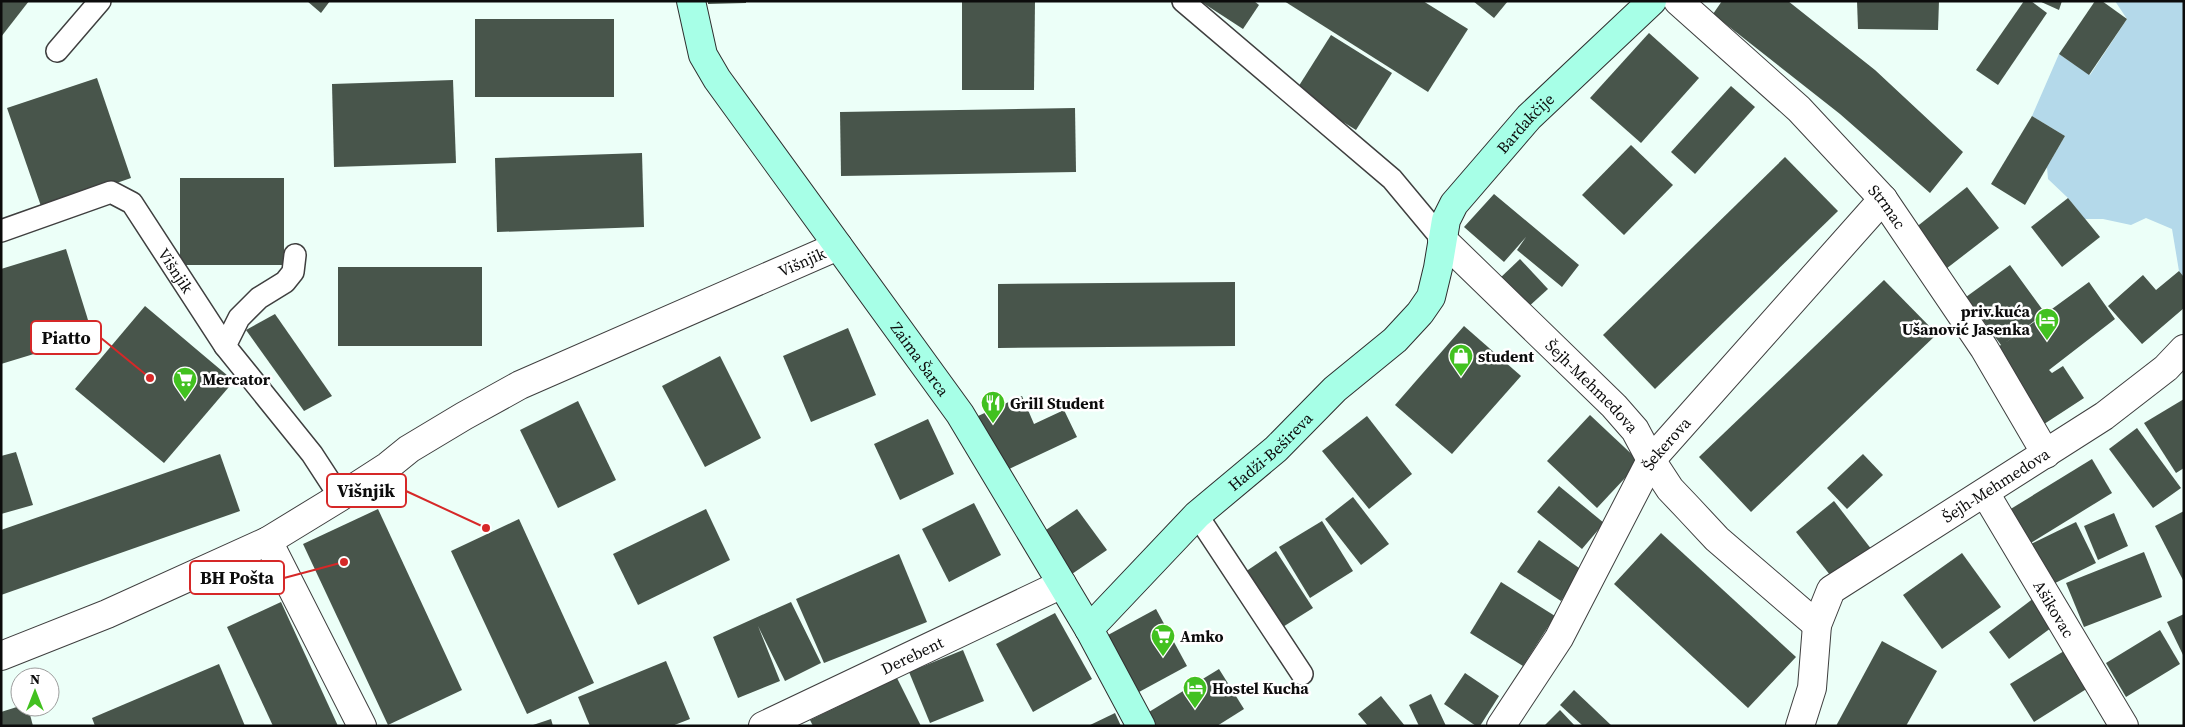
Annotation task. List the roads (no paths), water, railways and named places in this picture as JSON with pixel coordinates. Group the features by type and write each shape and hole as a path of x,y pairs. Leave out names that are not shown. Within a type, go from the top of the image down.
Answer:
{"street":[{"name":"Zaima Šarca","path":"691,1 703,55 717,79 960,414 1089,629 1141,726"},
{"name":"Bardakčije","path":"1438,268 1446,220 1454,204 1529,118 1652,1"},
{"name":"Strmac","path":"1678,1 1799,110 1883,199 1984,348 2046,454"},
{"name":"Šekerova","path":"1501,726 1558,638 1651,460 1883,199"},
{"name":"Šejh-Mehmedova","path":"1442,239 1614,406 1635,430 1651,460 1670,489 1717,539 1817,625"},
{"name":"Višnjik","path":"1,656 107,614 268,541 388,466 409,449 520,385 838,246"},
{"name":"Hadži-Bešireva","path":"1089,629 1197,515 1276,449 1335,389 1395,340 1420,313 1431,297 1438,268"},
{"name":"Šejh-Mehmedova","path":"1800,726 1812,688 1817,625 1831,590 2104,416 2166,368 2184,349"},
{"name":"Ašikovac","path":"1985,493 2124,726"},
{"path":"268,541 362,726"},
{"name":"Derebent","path":"763,726 1062,584"}],"lane":[{"path":"57,51 100,1"},
{"path":"1184,1 1392,179 1442,239"},
{"name":"Višnjik","path":"1,231 111,192 132,203 225,346 312,454 340,497"},
{"path":"225,346 239,318 259,298 285,282 293,272 294,256"},
{"path":"1197,515 1302,674"}],"place":[{"name":"priv.kuća Ušanović Jasenka","path":"2047,341"},
{"name":"student","path":"1461,377"},
{"name":"Piatto","path":"150,378"},
{"name":"Mercator","path":"185,400"},
{"name":"Grill Student","path":"993,424"},
{"name":"Višnjik","path":"486,528"},
{"name":"BH Pošta","path":"344,562"},
{"name":"Amko","path":"1163,657"},
{"name":"Hostel Kucha","path":"1195,709"}]}
